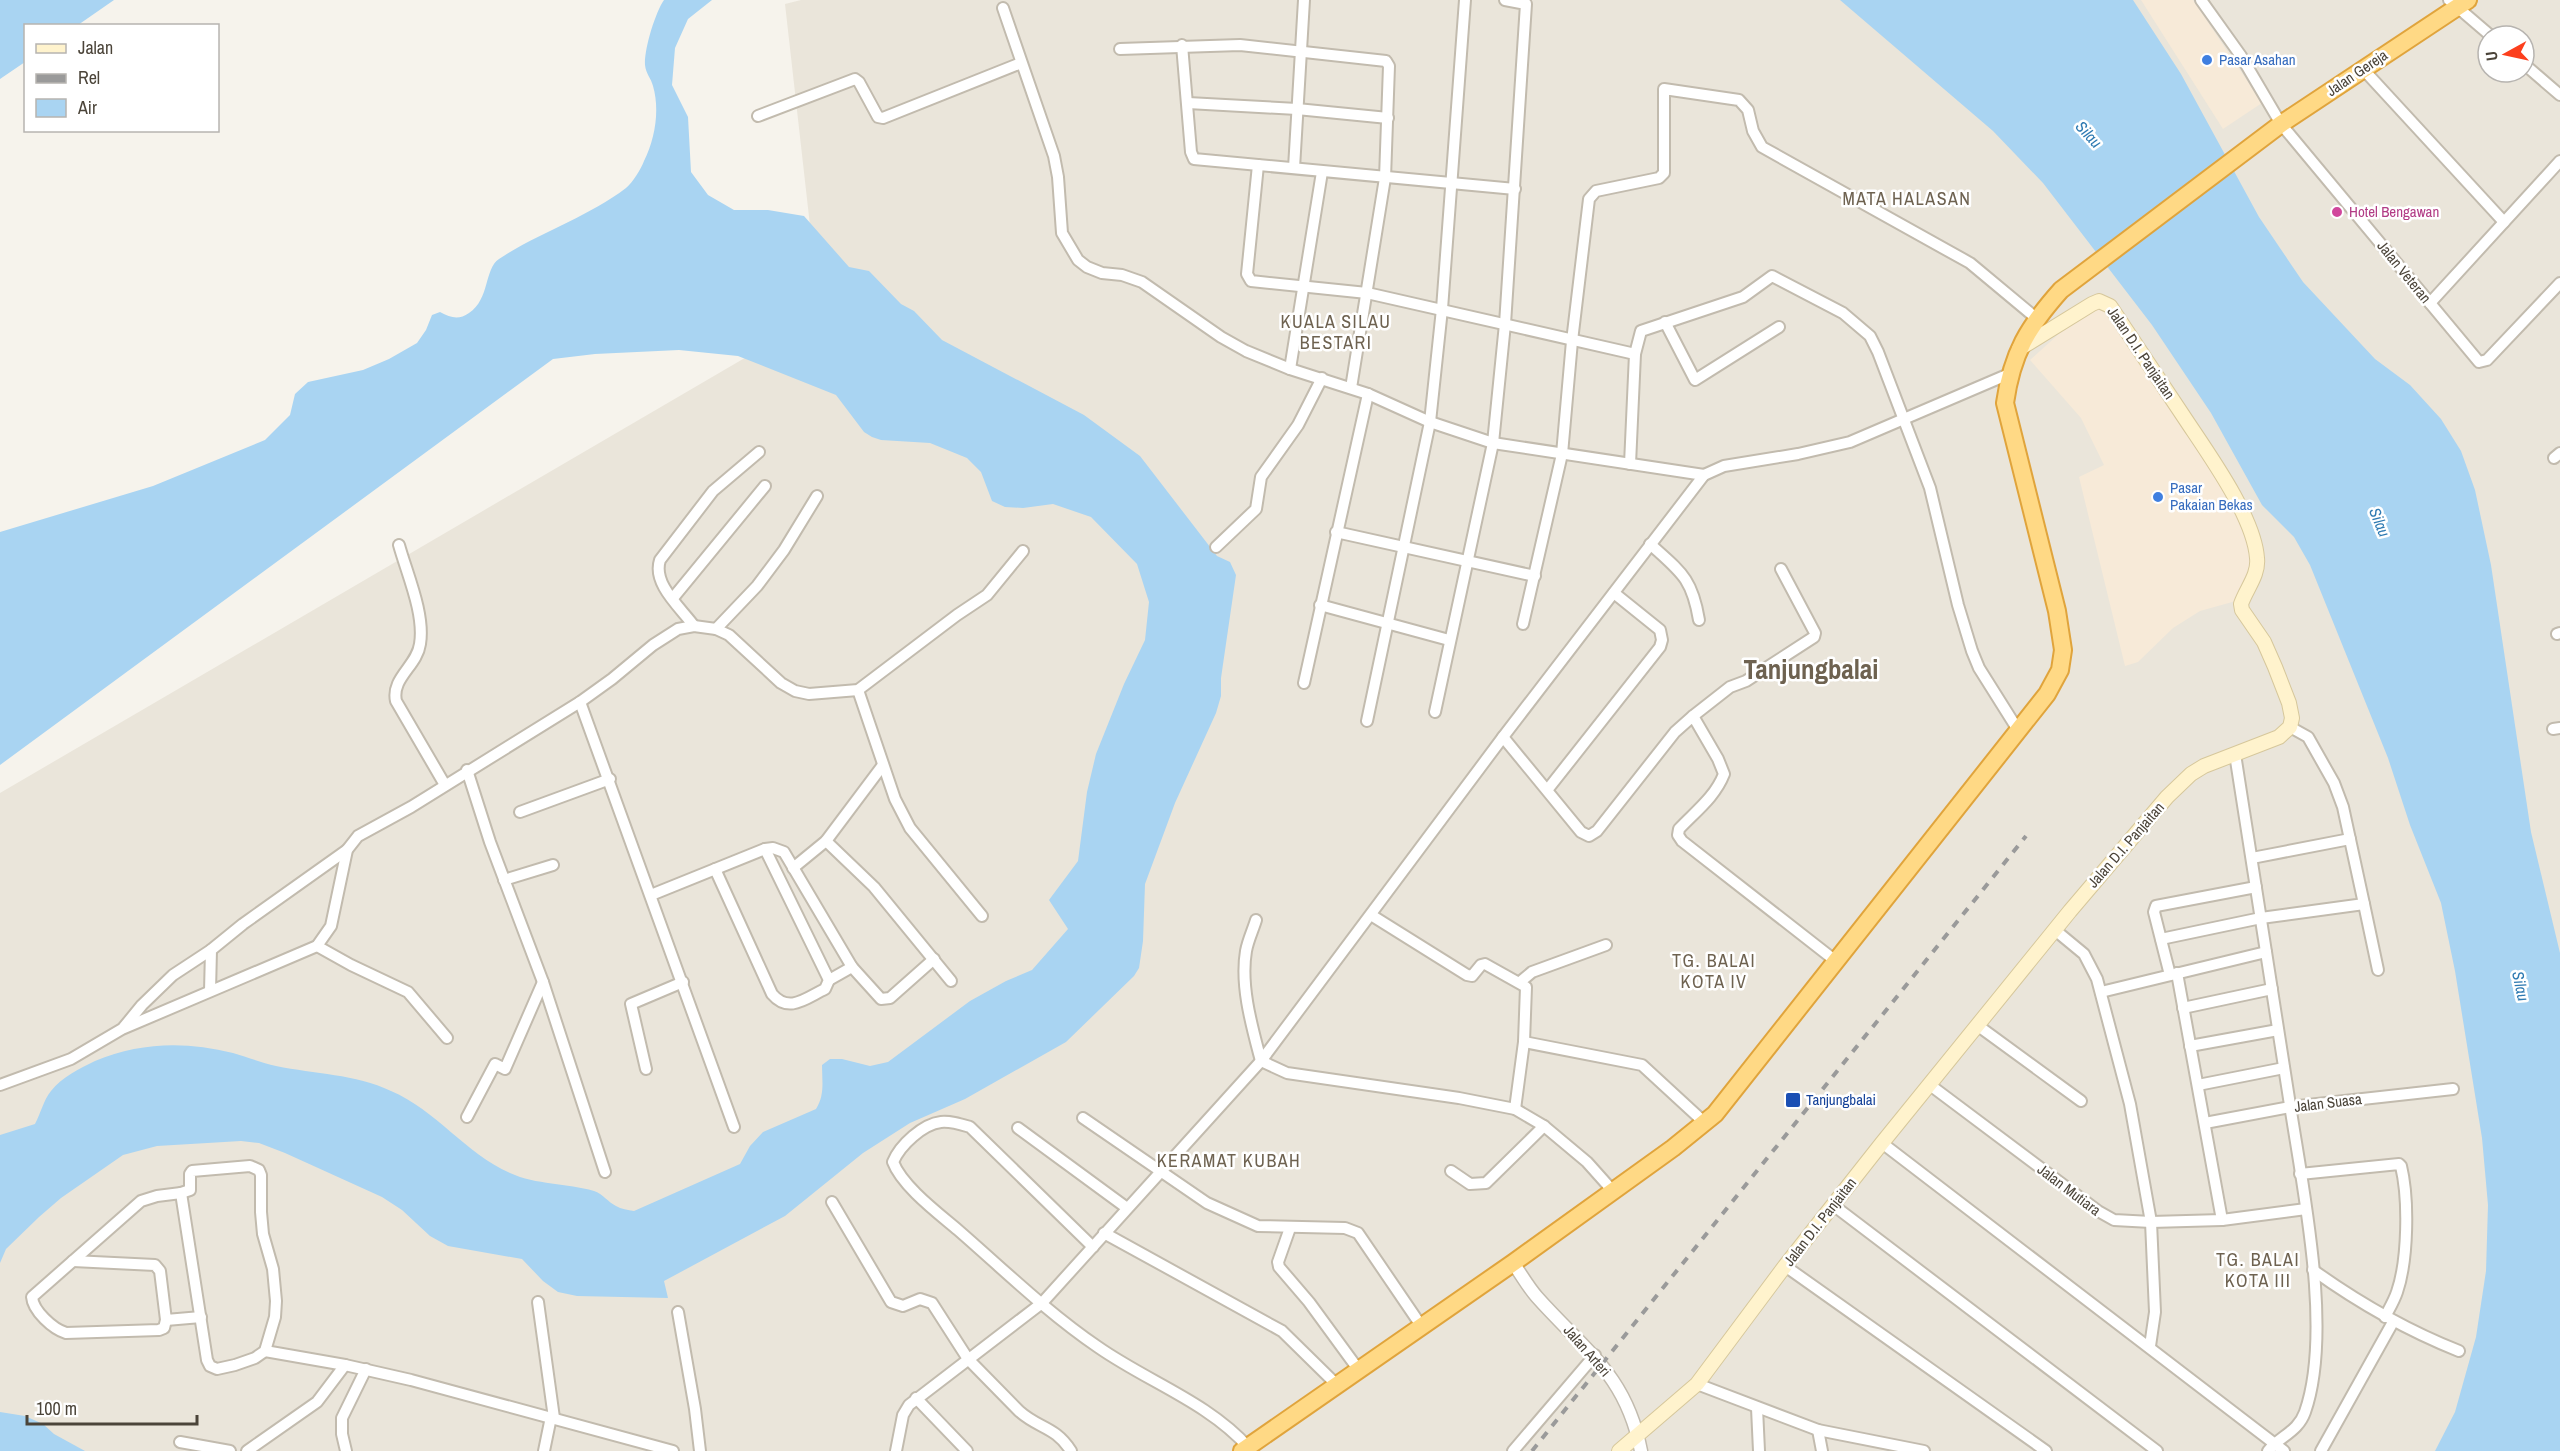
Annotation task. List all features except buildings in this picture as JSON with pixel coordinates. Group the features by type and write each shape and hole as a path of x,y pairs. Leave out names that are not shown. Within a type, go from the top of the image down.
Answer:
{"highway":[{"name":"Jalan Gereja","path":"1245,1450 1513,1263 1705,1123 1715,1113 1837,962 2047,694 2060,670 2063,650 2057,611 2005,404 2009,374 2019,349 2036,318 2061,290 2248,147 2458,2"}],"main road":[{"name":"Jalan D.I. Panjaitan","path":"1619,1451 1697,1384 1785,1266 1882,1143 2055,930 2175,790 2204,766 2279,737 2290,727 2292,718 2289,703 2276,667 2264,642 2242,610 2241,604 2256,571 2258,560 2256,548 2244,517 2219,470 2110,306 2099,301 2092,304 2019,349"}],"street":[{"path":"1294,168 1304,0"},
{"path":"1367,721 1430,422 1442,309 1465,0"},
{"path":"1435,712 1493,443 1505,324 1526,4 1504,0"},
{"name":"Jalan Veteran","path":"2201,0 2241,56 2281,124 2470,354 2481,362 2487,360 2560,283"},
{"path":"2458,2 2479,24"},
{"path":"1002,8 1054,156 1059,185 1062,233 1078,260 1087,267 1102,273 1122,275 1142,282 1221,337 1290,369 1368,394 1430,422 1493,443 1704,475"},
{"path":"1182,45 1192,157 1198,161 1515,189"},
{"path":"1120,50 1182,45 1240,45 1386,61 1389,66 1385,178 1351,388"},
{"path":"758,116 855,79 859,82 874,112 878,117 884,118 1021,63"},
{"path":"2363,69 2504,222"},
{"path":"2536,74 2560,95"},
{"path":"1522,624 1562,454 1588,199 1596,191 1659,178 1664,172 1663,90 1665,88 1739,100 1748,110 1761,147 1970,263 2036,318"},
{"path":"1188,103 1297,109 1388,118"},
{"path":"2430,303 2560,161"},
{"path":"1258,165 1248,278 1254,282 1367,293 1635,354"},
{"path":"1290,369 1305,288 1322,172"},
{"path":"1630,464 1635,354 1641,331 1735,300 1756,289 1768,277 1778,277 1843,313 1870,336 1904,419 1937,513 1965,633 1979,668 2018,730"},
{"path":"1665,322 1695,380 1779,327"},
{"path":"896,1451 903,1415 916,1398 1042,1303 1261,1061 1503,737 1704,475 1724,466 1798,454 1850,442 2009,374"},
{"path":"1216,547 1256,509 1261,477 1298,425 1322,378"},
{"path":"1304,683 1368,394"},
{"path":"694,626 660,579 657,568 660,560 713,490 759,452"},
{"path":"673,598 765,486"},
{"path":"716,629 757,586 784,550 817,496"},
{"path":"1336,532 1535,576"},
{"path":"1650,544 1684,575 1690,584 1700,620"},
{"path":"399,545 420,619 421,633 420,646 413,662 395,688 396,701 445,785"},
{"path":"122,1029 142,1005 173,975 211,950 243,924 347,850 358,836 580,702 653,645 678,629 694,626 716,629 729,635 781,683 795,691 810,694 858,690 987,595 1023,551"},
{"path":"1503,737 1581,832 1589,836 1597,831 1675,732 1693,716 1730,687 1746,681 1814,637 1815,633 1781,569"},
{"path":"1548,789 1660,647 1662,640 1660,630 1614,593"},
{"path":"1320,605 1449,640"},
{"path":"858,690 895,799 910,828 982,916"},
{"path":"580,702 610,779 735,1127"},
{"path":"1693,716 1724,774 1719,786 1705,804 1679,829 1678,835 1682,841 1837,962"},
{"path":"2290,727 2308,737 2316,748 2343,807 2378,970"},
{"path":"2235,754 2306,1209 2313,1270 2315,1352 2307,1400 2296,1428 2272,1447"},
{"path":"794,868 826,841 883,765"},
{"path":"467,770 504,880 543,982 605,1172"},
{"path":"520,812 610,779"},
{"path":"2252,858 2350,839"},
{"path":"826,841 871,883 951,981"},
{"path":"651,895 765,849 773,848 784,852 852,967 881,999 887,999 934,959"},
{"path":"765,849 829,980"},
{"path":"0,1085 71,1059 122,1029 317,946 331,926 347,850"},
{"path":"504,880 553,866"},
{"path":"715,869 767,984 780,1003 790,1005 825,989 829,980 852,967"},
{"path":"2222,1220 2183,1008 2154,912 2156,906 2256,886"},
{"path":"2161,939 2261,918 2364,904"},
{"path":"1371,915 1467,975 1472,976 1480,965 1485,964 1526,987 1524,1042 1515,1109"},
{"path":"1256,920 1246,951 1246,985 1252,1028 1261,1061 1287,1073 1468,1099 1515,1109 1544,1126 1587,1162 1612,1190"},
{"path":"2055,930 2084,954 2097,979 2130,1104 2151,1222 2155,1312 2150,1346"},
{"path":"1520,982 1532,972 1606,945"},
{"path":"317,946 408,993 447,1038"},
{"path":"210,991 211,950"},
{"path":"2101,992 2266,952"},
{"path":"467,1117 495,1064 508,1071 543,982"},
{"path":"646,1069 631,1004 683,982"},
{"path":"2183,1008 2272,989"},
{"path":"1977,1025 2081,1101"},
{"path":"2190,1046 2278,1030"},
{"path":"1524,1042 1642,1065 1705,1123"},
{"path":"2198,1085 2284,1068"},
{"name":"Jalan Mutiara","path":"1930,1085 2107,1218 2123,1222 2222,1220 2306,1209"},
{"name":"Jalan Suasa","path":"2205,1123 2290,1107 2453,1089"},
{"path":"1083,1118 1207,1203 1257,1226 1345,1228 1358,1233 1422,1327"},
{"path":"1093,1247 970,1127 951,1122 934,1123 915,1136 897,1153 893,1162 897,1172 936,1211 1042,1303 1098,1347 1217,1418 1245,1450"},
{"path":"1451,1171 1470,1184 1486,1184 1544,1126"},
{"path":"1018,1128 1127,1208"},
{"path":"1882,1143 2086,1301 2150,1346 2272,1447 2284,1451"},
{"path":"2300,1174 2398,1164 2401,1166 2407,1216 2402,1270 2389,1319 2321,1451"},
{"path":"74,1261 150,1263 157,1267 166,1320 164,1328 73,1333 54,1328 33,1304 32,1296 74,1261 108,1227 141,1201 190,1190 192,1171 250,1166 259,1170 263,1234 273,1269 276,1317 265,1351 255,1358 235,1365 213,1368 207,1360 181,1193"},
{"path":"832,1202 891,1302 903,1306 920,1299 932,1303 968,1359 1019,1411 1056,1432 1071,1451"},
{"path":"1833,1205 2157,1451"},
{"path":"1290,1228 1278,1262 1279,1267 1309,1302 1358,1369"},
{"path":"1104,1233 1281,1331 1337,1385"},
{"name":"Jalan Arteri","path":"1513,1263 1536,1296 1595,1355 1613,1379 1628,1408 1641,1451"},
{"path":"1785,1266 2046,1451"},
{"path":"2313,1270 2389,1319 2459,1351"},
{"path":"538,1302 553,1418 544,1451"},
{"path":"678,1312 700,1451"},
{"path":"166,1320 201,1317"},
{"path":"265,1351 366,1369 673,1451"},
{"path":"1513,1451 1595,1355"},
{"path":"247,1451 317,1402 345,1365"},
{"path":"346,1451 342,1434 342,1419 366,1369"},
{"path":"1697,1384 1818,1430 1917,1450"},
{"path":"916,1398 967,1451"},
{"path":"1757,1408 1759,1451"},
{"path":"1818,1430 1822,1451"},
{"path":"180,1442 230,1451"}],"shaded area":[{"path":"801,0 2560,0 2560,1451 0,1451 0,793 820,314 785,4"},
{"name":"Pasar Asahan","path":"2141,0 2193,0 2262,103 2223,129"},
{"name":"Pasar Pakaian Bekas","path":"2099,301 2244,517 2256,548 2243,599 2200,611 2173,628 2138,662 2125,666 2079,477 2104,465 2081,418 2030,360 2092,304"}],"water":[{"path":"0,0 114,0 79,24 24,24 24,63 0,79"},
{"path":"664,0 712,0 688,19 675,48 672,85 688,117 691,172 708,195 734,210 768,210 804,216 849,267 869,271 901,304 914,311 942,340 1084,415 1140,456 1217,556 1230,562 1236,575 1221,678 1221,696 1216,713 1175,803 1145,884 1143,941 1139,968 1134,976 1066,1042 965,1099 910,1123 863,1153 785,1216 664,1281 668,1298 577,1296 558,1292 543,1281 522,1259 448,1246 430,1236 402,1210 382,1197 285,1153 259,1143 241,1141 157,1146 123,1155 61,1198 39,1217 6,1249 0,1263 0,1135 35,1124 48,1095 55,1086 83,1067 112,1055 146,1047 181,1045 215,1049 276,1066 335,1075 377,1085 407,1099 494,1165 510,1173 530,1180 594,1191 618,1207 634,1211 740,1164 750,1146 763,1132 816,1109 822,1093 822,1065 830,1059 842,1059 870,1066 888,1062 970,1001 1032,970 1068,929 1049,900 1078,861 1087,792 1096,754 1124,684 1145,640 1149,602 1137,564 1091,517 1053,504 1023,508 1005,507 992,501 981,472 967,458 930,443 881,440 872,437 864,432 836,395 738,356 679,350 595,354 553,359 0,765 0,532 153,486 265,440 290,415 295,394 308,382 363,370 389,359 417,343 432,315 440,312 451,317 458,317 469,313 480,300 491,270 499,259 596,208 626,188 641,168 654,134 655,95 645,58 654,22"},
{"name":"Silau","path":"1840,0 2133,0 2181,74 2259,217 2303,282 2375,359 2410,385 2441,419 2461,451 2475,490 2491,565 2531,832 2560,953 2560,1451 2435,1451 2455,1412 2476,1337 2486,1271 2488,1205 2482,1138 2455,971 2441,903 2410,825 2388,758 2310,565 2294,537 2262,505 2211,413 2152,325 2043,183 1993,131"},
{"path":"0,1412 25,1416 43,1424 54,1434 85,1451 0,1451"}],"railway":[{"path":"1532,1451 2026,836"}],"place":[{"name":"Pasar Asahan","path":"2207,60"},
{"name":"Hotel Bengawan","path":"2337,212"},
{"name":"Pasar Pakaian Bekas","path":"2158,497"},
{"name":"Tanjungbalai","path":"1793,1100"}],"district":[{"name":"MATA HALASAN","path":"1907,199"},
{"name":"KUALA SILAU BESTARI","path":"1336,332"},
{"name":"Tanjungbalai","path":"1811,670"},
{"name":"TG. BALAI KOTA IV","path":"1714,971"},
{"name":"KERAMAT KUBAH","path":"1229,1161"},
{"name":"TG. BALAI KOTA III","path":"2258,1270"}]}
